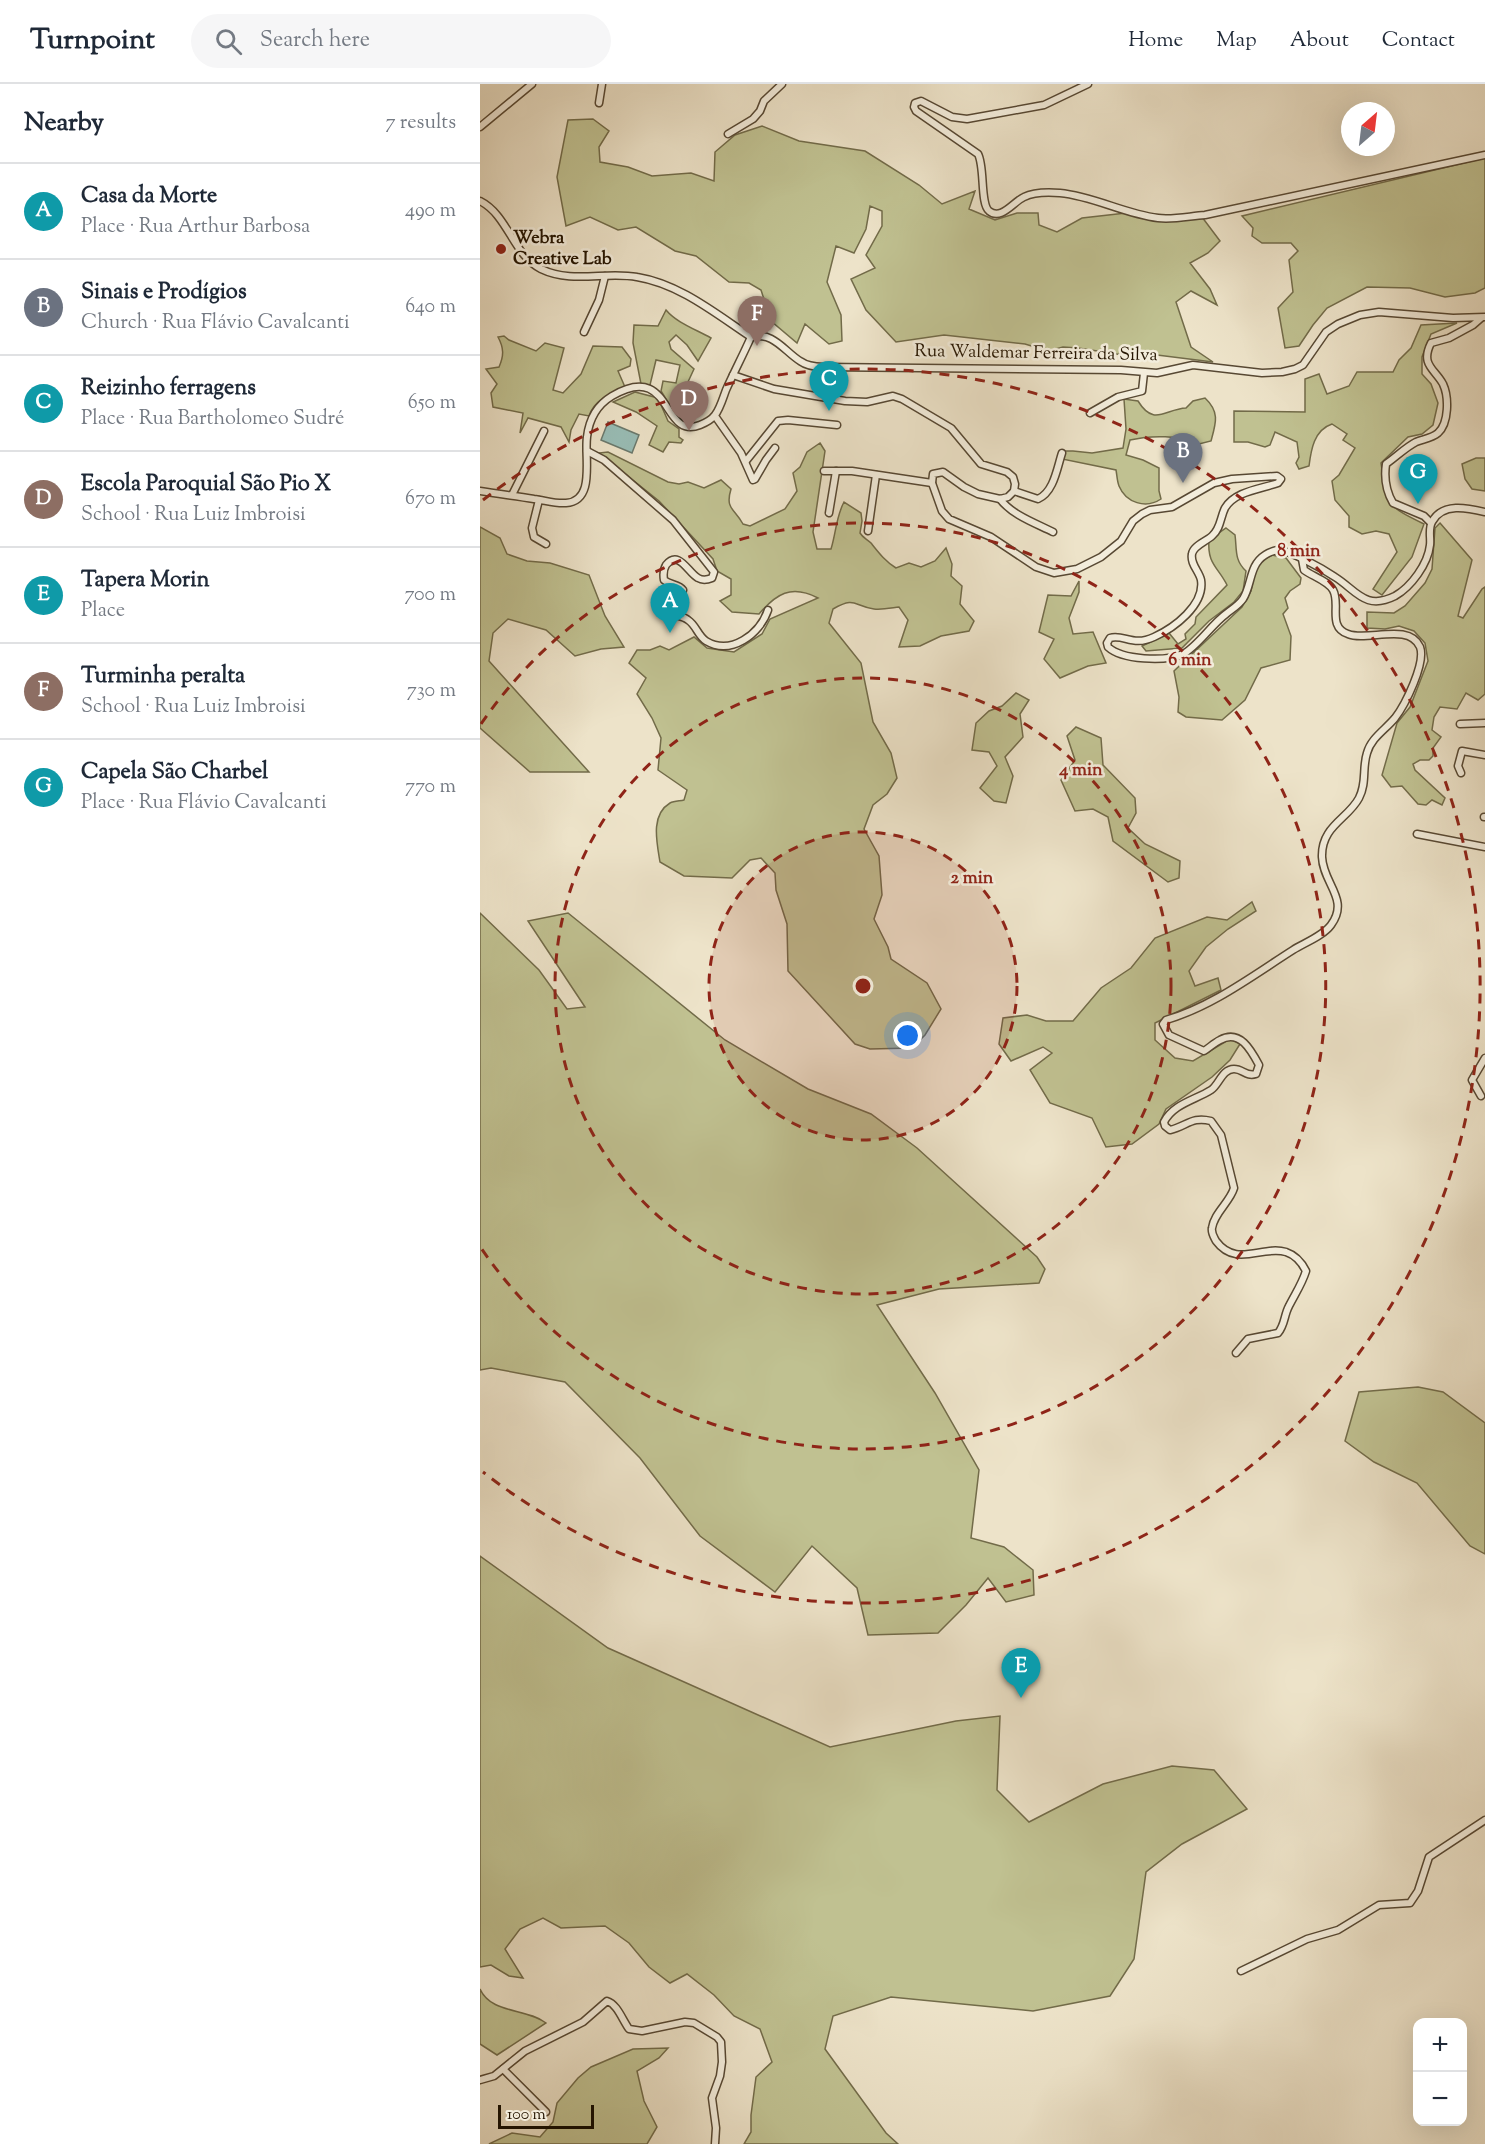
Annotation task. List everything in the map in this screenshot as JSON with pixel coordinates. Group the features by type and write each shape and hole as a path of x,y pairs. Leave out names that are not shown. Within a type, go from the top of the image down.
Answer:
{"street":[{"path":"480,127 532,84"},
{"path":"599,103 602,84"},
{"path":"728,134 753,119 760,111 764,101 782,84"},
{"path":"1088,84 1044,105 967,119 952,117 921,101 915,103 914,107 916,111 978,154 982,169 984,206 995,214 1001,214 1024,197 1039,193 1062,193 1159,218 1204,215 1485,155"},
{"name":"Rua Waldemar Ferreira da Silva","path":"480,201 488,205 530,261 540,268 578,277 638,277 666,285 685,294 751,337 764,336 772,339 801,362 813,366 1121,370 1157,373 1192,365 1262,373 1295,369 1303,365 1326,332 1360,315 1379,312 1483,318"},
{"path":"584,332 598,300 605,276"},
{"path":"1431,523 1424,516 1393,503 1384,475 1386,464 1416,443 1437,434 1444,426 1446,401 1443,385 1431,371 1427,356 1431,343 1449,338 1483,318"},
{"path":"480,491 565,503 578,498 585,488 589,426 598,407 609,398 642,386 656,392 673,419 691,428 697,426 715,416 751,337"},
{"path":"1090,413 1118,397 1142,391 1144,373"},
{"path":"733,375 774,389 845,401 867,402 892,396 902,399 951,428 981,464 1007,472 1013,477 1015,484 1014,491 1008,497 999,499 971,490 943,472 938,472 933,474 932,483 942,511 949,519 991,537 1036,567 1054,573 1077,569 1089,564 1116,545 1133,521 1142,514 1150,510 1172,507 1214,483 1271,476 1281,479 1278,483 1249,491 1225,507 1218,529 1213,536 1192,552 1194,567 1201,581 1201,591 1196,604 1174,624 1153,638 1133,642 1115,636 1110,638 1107,643 1108,647 1120,655 1144,658 1183,654 1210,627 1238,605 1248,588 1250,575 1259,559 1273,551 1279,550 1336,577 1354,594 1362,598 1387,599 1406,588 1424,565 1430,546 1431,523 1440,513 1451,508 1462,507 1485,512"},
{"path":"715,416 746,461 753,480 775,448"},
{"path":"746,461 778,421 837,425"},
{"path":"512,495 544,431"},
{"path":"587,451 604,460 673,520 714,572 712,578 703,580 698,578 685,564 679,561 670,562 664,570 664,580 683,590 682,595 668,607 668,610 691,621 703,639 723,647 734,645 758,630 768,610"},
{"path":"1014,491 1038,499 1046,496 1062,453"},
{"path":"824,471 852,471 932,483"},
{"path":"829,513 836,471"},
{"path":"868,531 876,475"},
{"path":"999,499 1015,512 1053,531"},
{"path":"539,500 532,528 534,537 546,544"},
{"path":"1236,1353 1248,1339 1278,1333 1306,1271 1302,1263 1287,1252 1271,1251 1251,1256 1240,1255 1220,1246 1213,1236 1211,1229 1234,1188 1221,1135 1211,1120 1201,1118 1192,1120 1170,1130 1164,1122 1177,1107 1212,1090 1229,1070 1234,1068 1251,1075 1256,1074 1259,1065 1246,1043 1238,1038 1220,1039 1204,1051 1169,1035 1164,1030 1163,1024 1166,1020 1199,1008 1260,973 1329,927 1338,913 1339,903 1326,874 1322,858 1323,844 1332,826 1358,800 1364,786 1366,756 1369,748 1375,738 1396,716 1411,690 1422,655 1419,644 1409,637 1396,633 1360,636 1347,634 1341,630 1335,621 1334,591 1304,570 1302,560"},
{"path":"1460,724 1485,723"},
{"path":"1461,773 1458,766 1462,751 1485,755"},
{"path":"1417,834 1485,847"},
{"path":"1480,1096 1472,1080 1485,1058"},
{"path":"1240,1971 1307,1939 1338,1930 1379,1905 1410,1903 1418,1891 1429,1857 1485,1820"},
{"path":"480,2080 494,2076 525,2051 584,2022 607,2001 611,2001 632,2030 642,2031 685,2022 694,2023 717,2037 722,2049 720,2076 712,2098 716,2128 715,2144"},
{"path":"503,2069 546,2112"}],"green space":[{"path":"593,119 609,131 599,147 600,162 628,167 652,176 691,173 714,181 715,152 735,135 762,126 799,141 865,151 919,185 942,204 975,191 969,209 995,220 1017,213 1038,213 1039,225 1057,232 1082,218 1126,213 1202,217 1220,241 1208,253 1190,263 1210,289 1217,305 1191,291 1176,302 1191,347 1213,362 1149,354 1123,355 1063,347 1048,351 1025,344 944,335 896,342 866,310 851,279 875,268 866,255 882,226 882,211 870,206 866,229 854,253 836,246 827,282 841,315 842,341 829,344 805,324 797,343 771,321 761,290 749,283 729,282 696,256 675,251 636,227 618,230 590,217 566,226 557,177 568,120"},
{"path":"1485,158 1485,288 1475,293 1445,297 1410,288 1367,287 1327,308 1299,346 1285,348 1278,308 1293,292 1289,260 1298,251 1291,243 1262,243 1252,236 1253,228 1242,216"},
{"path":"666,310 681,322 711,338 698,361 687,345 676,335 669,342 671,349 694,369 674,412 661,391 663,381 676,383 680,365 656,360 650,385 641,384 633,343 634,325 658,326"},
{"path":"1457,323 1431,334 1422,357 1422,374 1431,384 1438,403 1433,425 1422,434 1408,437 1381,463 1390,502 1402,512 1424,524 1412,557 1382,595 1373,589 1397,552 1389,534 1376,531 1362,534 1349,527 1349,516 1335,500 1332,481 1339,475 1355,448 1343,440 1347,434 1332,424 1326,427 1314,441 1309,466 1299,469 1296,463 1299,457 1297,442 1275,432 1270,445 1265,447 1248,442 1234,442 1234,411 1305,412 1305,379 1319,374 1327,394 1349,386 1357,372 1393,372 1399,360 1411,348 1421,325"},
{"path":"504,336 536,351 545,343 564,348 553,390 563,393 581,374 593,346 622,347 631,359 630,366 618,371 625,387 599,401 589,416 579,414 571,430 569,442 561,427 528,418 520,433 523,413 493,407 491,393 497,384 486,369 499,367 503,352 498,337"},
{"path":"635,392 658,398 668,421 679,429 679,437 683,440 681,443 669,442 663,452 649,445 657,426 636,412 613,402"},
{"path":"1205,398 1213,408 1216,418 1211,441 1199,444 1165,437 1130,440 1126,455 1159,468 1161,499 1155,502 1137,503 1126,497 1119,486 1116,470 1062,459 1063,451 1092,453 1123,448 1126,429 1124,399 1138,401 1149,413 1160,415 1186,408 1193,401"},
{"path":"820,443 825,451 813,532 817,549 831,549 839,513 844,502 861,513 861,535 896,568 909,563 921,567 935,561 946,548 952,564 951,576 962,586 960,604 974,621 969,631 941,636 920,646 899,647 908,620 899,607 877,609 851,602 846,603 833,609 829,623 861,663 873,722 891,753 897,778 887,794 873,805 864,829 879,856 882,895 874,919 888,947 891,959 927,983 941,1009 925,1035 912,1048 870,1049 855,1044 788,971 787,924 776,890 775,873 761,858 750,860 732,878 684,876 660,862 657,822 664,808 670,803 684,800 687,790 658,770 661,738 637,694 646,678 629,663 637,650 650,650 660,646 669,650 694,637 707,648 734,652 762,634 770,619 818,598 800,592 785,593 778,596 759,614 732,612 720,601 731,595 731,579 717,571 713,559 659,501 599,453 608,452 668,482 679,484 688,482 704,488 721,480 731,489 729,501 731,508 743,524 750,526 785,509 797,491 793,473 800,467 807,452"},
{"path":"1476,458 1485,458 1485,491 1472,489 1465,479 1462,464"},
{"path":"1440,523 1472,560 1458,616 1463,618 1485,587 1485,694 1478,700 1466,693 1457,709 1440,707 1434,717 1432,730 1441,737 1433,748 1433,756 1429,760 1420,760 1413,764 1415,770 1445,798 1442,805 1432,800 1426,805 1418,804 1402,786 1391,787 1382,775 1397,723 1410,707 1428,661 1425,643 1414,631 1399,626 1385,629 1367,628 1367,612 1394,613 1405,606 1425,583 1432,569 1435,528"},
{"path":"480,527 500,538 507,554 527,561 550,563 589,575 605,616 624,647 601,649 575,656 546,630 508,619 493,633 489,661 589,772 530,772 480,728"},
{"path":"1226,528 1235,535 1238,558 1246,571 1243,591 1234,602 1209,621 1182,648 1146,651 1142,646 1169,633 1178,644 1186,639 1185,634 1195,624 1196,617 1227,585 1211,560 1209,548 1209,540"},
{"path":"1272,555 1286,558 1301,578 1300,584 1285,598 1288,608 1283,614 1291,636 1290,660 1261,668 1245,700 1222,720 1186,717 1178,712 1179,697 1174,671 1242,607 1251,591 1255,570 1260,562"},
{"path":"1079,581 1079,592 1069,618 1073,634 1093,632 1106,663 1088,666 1060,678 1044,659 1054,639 1039,632 1048,595 1071,596"},
{"path":"1016,693 1029,700 1020,714 1023,737 1005,757 1013,776 1006,803 994,801 980,788 997,766 989,752 972,750 976,723 989,711 1002,706"},
{"path":"1076,727 1101,738 1103,765 1135,798 1136,813 1128,828 1145,844 1180,861 1179,878 1168,882 1113,841 1108,817 1093,809 1075,811 1061,780 1075,760 1067,736"},
{"path":"1252,902 1256,911 1206,947 1189,971 1195,986 1218,978 1221,990 1155,1023 1155,1040 1175,1058 1193,1061 1230,1039 1240,1044 1230,1060 1212,1077 1166,1109 1159,1124 1132,1144 1106,1147 1092,1118 1050,1103 1030,1070 1052,1053 1043,1047 1011,1061 999,1044 1003,1018 1027,1015 1046,1021 1073,1021 1101,988 1131,968 1155,938 1207,917 1227,920"},
{"path":"480,913 539,970 567,1009 585,1007 528,921 568,913 725,1040 808,1089 871,1114 917,1148 1037,1257 1045,1269 1039,1283 939,1289 877,1305 935,1393 979,1470 971,1538 1004,1547 1033,1570 1034,1595 1006,1602 988,1578 966,1605 938,1633 868,1635 857,1588 812,1546 775,1592 700,1536 640,1458 565,1382 491,1368 480,1370"},
{"path":"1418,1387 1443,1392 1485,1423 1485,1554 1470,1546 1417,1483 1374,1462 1345,1441 1359,1392"},
{"path":"480,1556 608,1648 830,1747 956,1721 1000,1716 997,1790 1029,1822 1103,1784 1172,1766 1214,1770 1247,1809 1182,1844 1146,1872 1134,1959 1110,1996 1033,2011 891,1997 833,2016 825,2049 886,2133 898,2144 744,2144 751,2132 756,2077 772,2062 760,2029 734,2016 714,1995 687,1974 670,1983 649,1967 629,1943 605,1926 561,1928 543,1918 520,1929 505,1949 523,1978 509,1976 491,1965 480,1967"},
{"path":"480,1989 492,2003 538,2018 546,2023 497,2055 480,2044"},
{"path":"668,2048 659,2058 637,2071 644,2101 657,2127 647,2144 489,2144 512,2133 540,2137 553,2122 557,2103 578,2078 591,2067 633,2049"}],"water":[{"path":"608,422 639,435 632,453 601,440"}],"place":[{"name":"Webra Creative Lab","path":"501,249"},
{"name":"Turminha peralta","path":"757,346"},
{"name":"Reizinho ferragens","path":"829,411"},
{"name":"Escola Paroquial São Pio X","path":"689,431"},
{"name":"Sinais e Prodígios","path":"1183,483"},
{"name":"Capela São Charbel","path":"1418,504"},
{"name":"Casa da Morte","path":"670,633"},
{"name":"Tapera Morin","path":"1021,1698"}]}
